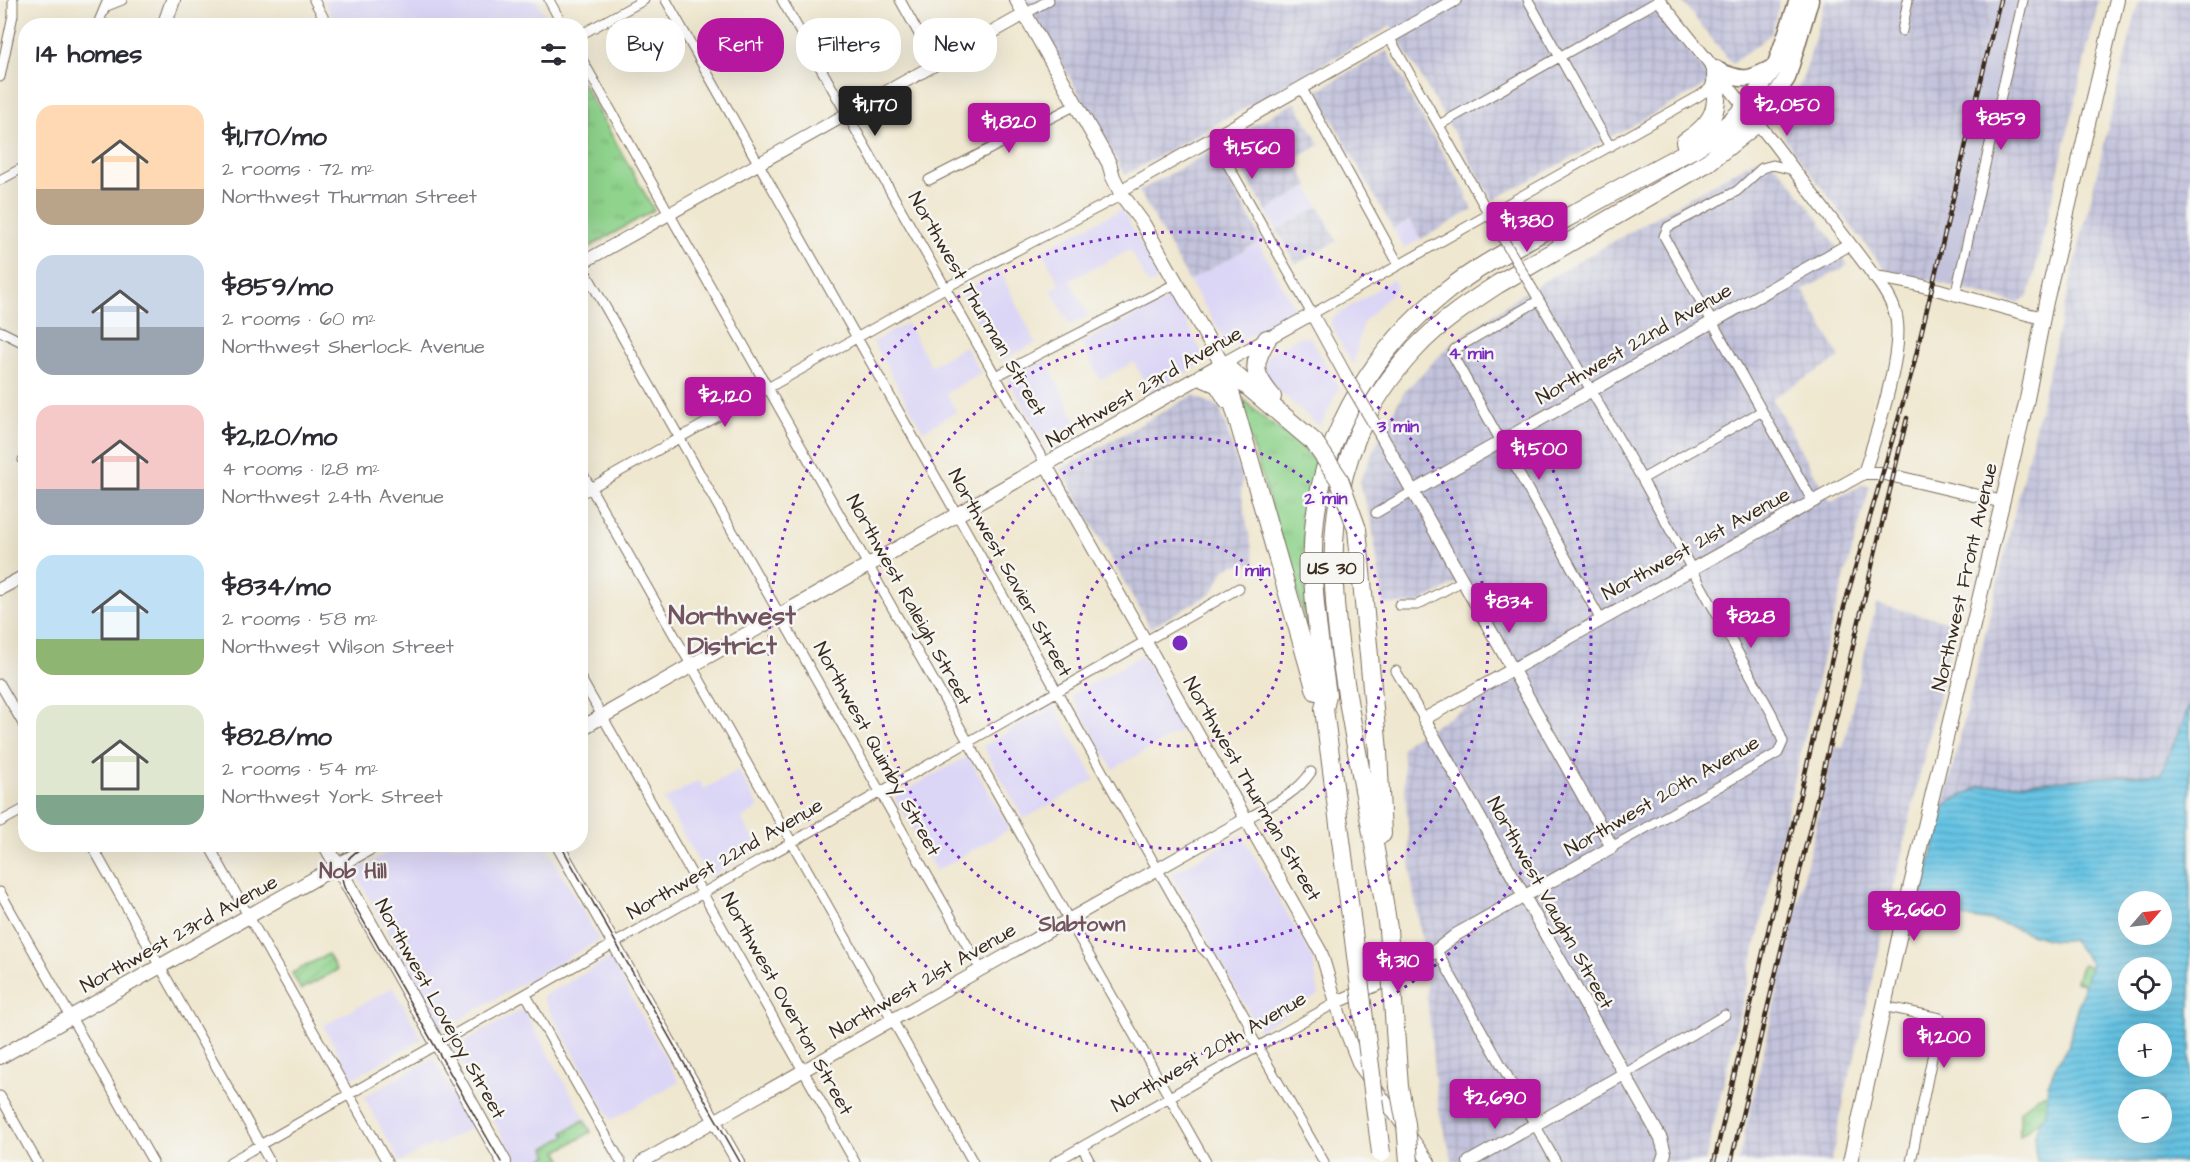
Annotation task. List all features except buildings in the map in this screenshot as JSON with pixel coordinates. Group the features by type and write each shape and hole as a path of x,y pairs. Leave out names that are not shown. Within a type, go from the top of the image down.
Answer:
{"highway":[{"name":"US 30","path":"1385,1160 1324,709 1327,695 1313,572 1315,520 1328,458 1339,428 1360,387 1399,335 1449,289 1492,261 1710,139 1745,108 1775,67 1798,0"},
{"name":"US 30","path":"1409,1162 1406,1124 1399,1087 1388,929 1376,847 1339,649 1332,558 1340,489 1359,433 1374,404 1415,348 1465,306 1498,284 1713,158 1757,123 1787,78 1810,0"},
{"path":"1629,183 1642,167 1692,137 1707,124 1719,95 1716,70 1742,80 1755,77 1775,67"},
{"path":"1267,339 1257,356 1259,381 1296,427"},
{"path":"1222,364 1314,442 1339,479 1357,529 1383,832 1376,847"},
{"path":"1222,364 1318,700 1324,709"},
{"path":"1202,377 1218,384 1225,394 1258,485"},
{"path":"1385,1160 1395,1123 1399,1087"}],"main road":[{"path":"167,18 173,0"},
{"path":"1017,0 1109,163 1113,177 1137,204 1142,222 1222,364"},
{"name":"Northwest Front Avenue","path":"1850,1162 1883,1006 2003,502 2117,0"},
{"name":"Northwest 23rd Avenue","path":"588,724 1222,364"},
{"name":"Northwest Lovejoy Street","path":"329,852 504,1162"},
{"name":"Northwest 23rd Avenue","path":"0,1057 362,852"}],"street":[{"path":"0,77 13,15 13,0"},
{"path":"100,18 107,3 122,0"},
{"path":"314,0 324,18"},
{"path":"549,0 559,18"},
{"path":"588,31 644,0"},
{"name":"Northwest Savier Street","path":"666,0 1057,693 1249,1024 1251,1035 1324,1162"},
{"name":"Northwest Thurman Street","path":"782,0 1321,952 1359,1065 1429,1162"},
{"path":"900,0 913,23"},
{"path":"997,29 1049,0"},
{"path":"588,490 945,288 1125,191 1300,87 1455,0"},
{"path":"1528,0 1610,147"},
{"path":"1439,125 1660,0 1850,244 1892,304 1898,336 1884,400 1864,472 1881,473 2003,502"},
{"path":"1902,31 1908,0"},
{"path":"1955,296 2023,0"},
{"path":"1389,38 1691,568"},
{"name":"Northwest Raleigh Street","path":"588,70 1206,1162"},
{"name":"Northwest 23rd Avenue","path":"1222,364 1705,92 1712,85 1716,70"},
{"path":"588,260 919,72"},
{"path":"1300,87 1399,265"},
{"path":"929,180 1076,105"},
{"path":"1213,138 1612,847"},
{"path":"1793,170 1773,165 1762,168 1744,185 1664,232 1665,240 1812,500"},
{"path":"0,180 18,170"},
{"name":"Northwest 22nd Avenue","path":"1376,513 1850,244"},
{"name":"Northwest Quimby Street","path":"588,276 981,970"},
{"path":"1874,277 1895,279 2043,318"},
{"path":"996,376 1177,283"},
{"path":"1538,301 1455,349 1452,354 1601,620"},
{"path":"0,331 18,340"},
{"path":"1642,479 1762,411"},
{"name":"Northwest 21st Avenue","path":"1424,719 1864,472"},
{"path":"588,483 974,1162"},
{"name":"Northwest 20th Avenue","path":"1055,1162 1337,1002 1400,976 1457,934 1778,753 1782,742 1772,714 1691,568"},
{"path":"0,589 18,579"},
{"path":"1399,605 1417,605 1462,581"},
{"name":"Northwest 22nd Avenue","path":"230,1162 1146,643 1239,588"},
{"name":"Northwest Vaughn Street","path":"1396,671 1661,1139 1663,1159"},
{"path":"0,684 18,715"},
{"name":"Northwest Overton Street","path":"588,691 855,1162"},
{"name":"Northwest 21st Avenue","path":"642,1162 1284,798 1311,772"},
{"path":"0,822 18,812"},
{"path":"95,852 270,1162"},
{"path":"212,852 387,1162"},
{"path":"562,852 738,1162"},
{"path":"0,892 153,1162"},
{"path":"1436,949 1556,1162"},
{"path":"526,994 621,1162"},
{"path":"1883,1006 1940,1018 1911,1162"},
{"path":"1469,1162 1725,1016"},
{"path":"0,1096 37,1162"},
{"path":"1082,1147 1090,1162"}],"shaded area":[{"path":"323,0 536,0 547,18 333,18"},
{"path":"1026,0 1649,0 1709,78 1707,85 1493,200 1391,26 1125,175"},
{"path":"1681,0 1780,0 1771,34 1732,64"},
{"path":"1825,0 1993,0 1927,280 1885,270 1785,140 1783,122 1806,70"},
{"path":"1993,0 2017,0 1950,286 1927,280"},
{"path":"2017,0 2099,0 2029,296 2017,303 1950,286"},
{"path":"2139,0 2190,0 2190,812 1918,910"},
{"path":"1387,51 1407,86 1404,87 1468,196 1466,197 1473,210 1421,239 1410,220 1393,229 1316,91"},
{"path":"1295,102 1320,145 1295,159 1309,186 1266,211 1226,141"},
{"path":"1212,151 1262,240 1189,281 1139,191"},
{"path":"1760,157 1770,160 1788,178 1824,227 1848,265 1803,290 1840,358 1772,398 1830,502 1864,484 1870,486 1826,645 1705,1162 1453,1162 1440,1116 1435,1080 1422,940 1412,883 1402,748 1408,741 1517,678 1462,580 1418,604 1383,604 1372,523 1359,483 1386,423 1405,391 1449,346 1522,294"},
{"path":"1308,187 1319,207 1277,230 1266,211"},
{"path":"1319,207 1337,241 1296,264 1277,230"},
{"path":"1122,209 1160,280 1149,285 1130,250 1070,280 1088,316 1070,325 1051,290 1060,285 1042,250"},
{"path":"1410,220 1421,239 1404,248 1393,229"},
{"path":"1258,242 1294,307 1293,311 1236,343 1227,343 1189,281"},
{"path":"1000,271 1036,343 1000,361 961,292"},
{"path":"1393,279 1397,287 1363,323 1353,365 1332,327 1331,319"},
{"path":"1173,297 1203,354 1202,363 1150,393 1134,362 1100,380 1081,343"},
{"path":"907,323 931,366 965,346 981,373 946,393 956,412 923,431 873,342"},
{"path":"1301,336 1311,338 1339,388 1320,427 1270,383 1265,375 1265,361 1271,352"},
{"path":"1046,360 1082,434 1049,451 1008,379"},
{"path":"1193,395 1220,408 1242,479 1241,492 1255,565 1234,565 1225,569 1212,593 1150,628 1061,469"},
{"path":"1876,604 1955,623 1850,1071 1831,1162 1738,1162 1834,747 1843,748"},
{"path":"1142,655 1184,729 1113,769 1071,695"},
{"path":"1054,706 1095,779 1024,819 983,746"},
{"path":"968,756 1010,829 936,871 894,797"},
{"path":"738,770 759,807 742,819 759,849 708,878 664,800 699,780 704,789"},
{"path":"1242,835 1312,957 1319,995 1259,1030 1171,874"},
{"path":"388,852 549,852 599,940 442,1029 354,871"},
{"path":"610,959 679,1082 611,1120 542,997"},
{"path":"393,987 422,1039 353,1078 323,1026"},
{"path":"523,1009 592,1131 557,1151 563,1162 517,1162 453,1048"},
{"path":"433,1058 472,1127 437,1147 435,1143 400,1162 364,1097"}],"green space":[{"path":"588,93 654,210 588,248"},
{"path":"1236,393 1267,421 1299,443 1317,464 1306,517 1303,562 1308,628"},
{"path":"328,954 337,970 301,990 292,973"},
{"path":"2082,964 2118,976 2118,996 2046,1115 2020,1136 2020,1111 2039,1096 2049,1094 2101,989 2076,981"},
{"path":"584,1120 591,1132 558,1151 563,1162 536,1162 549,1155 545,1148 566,1136 564,1132"}],"water":[{"path":"2190,705 2190,1162 2037,1162 2035,1137 2038,1125 2045,1115 2048,1085 2056,1065 2070,1043 2072,1026 2091,963 2071,939 2052,940 2005,924 1918,910 1944,805 1981,786 2161,773"}],"tram line":[{"path":"356,852 344,866 342,872 344,887 501,1162"},
{"path":"565,852 740,1162"}],"railway":[{"path":"1714,1162 1844,607 1913,368 2000,0"},
{"path":"1731,1162 1907,418"}],"district":[{"name":"Northwest District","path":"732,631"},
{"name":"Nob Hill","path":"353,871"},
{"name":"Slabtown","path":"1082,924"}]}
